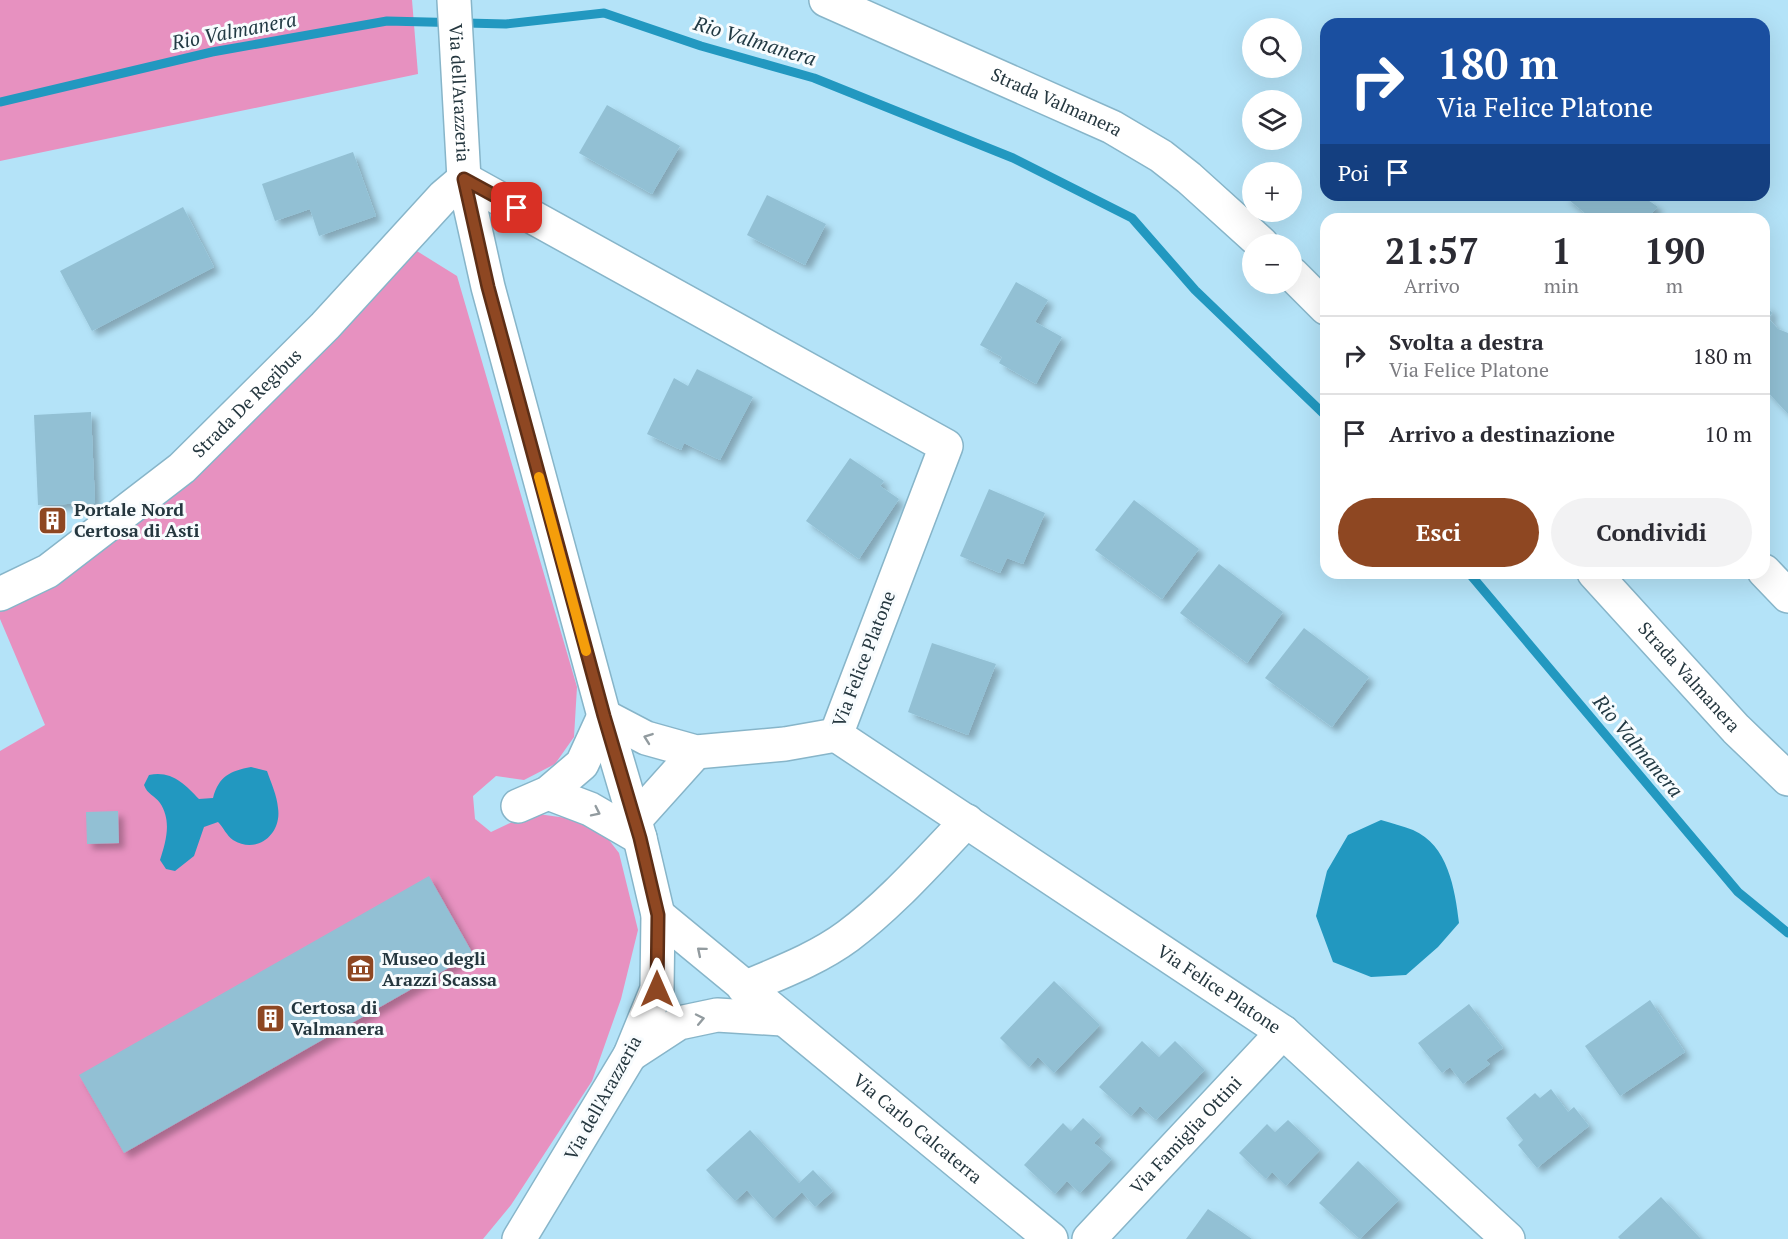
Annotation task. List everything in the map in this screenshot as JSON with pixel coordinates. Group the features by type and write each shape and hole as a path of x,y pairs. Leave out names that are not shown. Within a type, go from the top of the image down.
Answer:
{"street":[{"name":"Strada Valmanera","path":"826,0 1112,127 1161,156 1251,234"},
{"name":"Via dell'Arazzeria","path":"454,5 464,179 488,287 604,716 637,829 658,915 657,989 630,1055 519,1239"},
{"name":"Strada De Regibus","path":"0,594 53,568 182,468 325,326 446,194 464,179"},
{"name":"Via Felice Platone","path":"464,179 946,446 836,735 1283,1032 1508,1239"},
{"path":"1302,284 1320,302"},
{"path":"1770,577 1788,596"},
{"name":"Strada Valmanera","path":"1599,579 1736,729 1788,780"},
{"path":"518,806 548,793 582,764 604,716 646,738 696,752 785,744 836,735"},
{"path":"548,793 637,829 696,752"},
{"path":"744,987 798,966 847,937 894,897 967,821"},
{"name":"Via Carlo Calcaterra","path":"658,915 1051,1239"},
{"path":"630,1055 680,1023 717,1015 782,1019"},
{"name":"Via Famiglia Ottini","path":"1089,1239 1283,1032"}],"shaded area":[{"path":"0,0 412,0 418,74 0,161"},
{"path":"412,248 457,276 577,687 574,737 555,764 524,780 496,776 473,796 475,819 491,832 531,813 595,822 619,853 638,930 621,999 592,1081 511,1205 483,1239 0,1239 0,751 45,725 0,619 0,608"}],"water":[{"path":"251,767 267,771 275,794 278,817 272,834 259,843 242,844 233,840 218,822 204,827 194,856 175,871 166,869 160,860 166,838 166,817 160,803 144,785 149,775 171,776 183,783 199,799 213,798 219,784 226,776 237,770"},
{"path":"1381,820 1413,830 1434,846 1448,869 1459,923 1438,947 1406,975 1371,977 1333,962 1316,916 1327,871 1348,835"}],"building":[{"path":"607,105 680,146 652,194 579,153"},
{"path":"353,152 376,216 319,236 310,209 275,221 262,184"},
{"path":"767,195 826,224 805,265 747,235"},
{"path":"1570,201 1649,201 1658,207 1652,213 1585,213"},
{"path":"183,207 214,267 92,331 60,271"},
{"path":"1016,282 1048,300 1035,322 1062,337 1036,384 999,363 1002,357 980,345"},
{"path":"1770,320 1778,329 1788,333 1788,414 1770,394"},
{"path":"697,369 753,397 720,460 684,443 681,450 647,434 674,378 688,386"},
{"path":"91,412 95,503 38,505 34,415"},
{"path":"850,458 884,481 880,486 899,499 859,559 806,521"},
{"path":"989,489 1045,513 1023,564 1007,558 1000,573 960,556"},
{"path":"1134,500 1199,549 1162,599 1095,550"},
{"path":"1219,564 1283,612 1247,663 1180,613"},
{"path":"1304,628 1369,677 1332,727 1265,678"},
{"path":"932,643 996,664 968,735 908,712"},
{"path":"118,811 119,843 87,844 86,812"},
{"name":"Certosa di Valmanera","path":"429,876 473,954 124,1153 79,1075"},
{"path":"1054,981 1100,1025 1054,1073 1038,1057 1029,1067 1000,1038"},
{"path":"1650,1000 1685,1052 1620,1096 1585,1046"},
{"path":"1469,1004 1503,1048 1486,1060 1490,1064 1463,1084 1450,1067 1442,1073 1418,1043"},
{"path":"1142,1041 1159,1057 1175,1041 1205,1070 1156,1120 1140,1106 1131,1116 1099,1087"},
{"path":"1551,1089 1568,1112 1574,1107 1589,1126 1537,1168 1518,1145 1523,1140 1506,1118 1535,1093 1540,1098"},
{"path":"1083,1118 1101,1135 1094,1143 1112,1159 1080,1193 1067,1181 1055,1194 1024,1165 1063,1123 1071,1131"},
{"path":"1288,1120 1320,1150 1286,1186 1272,1172 1266,1179 1239,1153 1267,1124 1275,1132"},
{"path":"750,1130 799,1183 813,1170 833,1191 815,1207 802,1192 773,1219 747,1190 735,1201 706,1170"},
{"path":"1358,1161 1399,1200 1360,1239 1319,1203"},
{"path":"1661,1197 1701,1239 1620,1239 1618,1237"},
{"path":"1208,1209 1252,1239 1186,1239"}],"waterway":[{"name":"Rio Valmanera","path":"0,102 212,52 387,21 506,24 604,13 701,46 814,78 1013,158 1132,218 1195,290 1320,410"},
{"name":"Rio Valmanera","path":"1474,579 1738,892 1788,933"}],"slow traffic":[{"path":"539,477 586,651"}],"place":[{"name":"Portale Nord Certosa di Asti","path":"53,520"},
{"name":"Museo degli Arazzi Scassa","path":"361,969"},
{"name":"Certosa di Valmanera","path":"270,1018"}],"route":[{"path":"517,208 464,179 488,287 604,716 640,838 658,915 657,989"}]}
